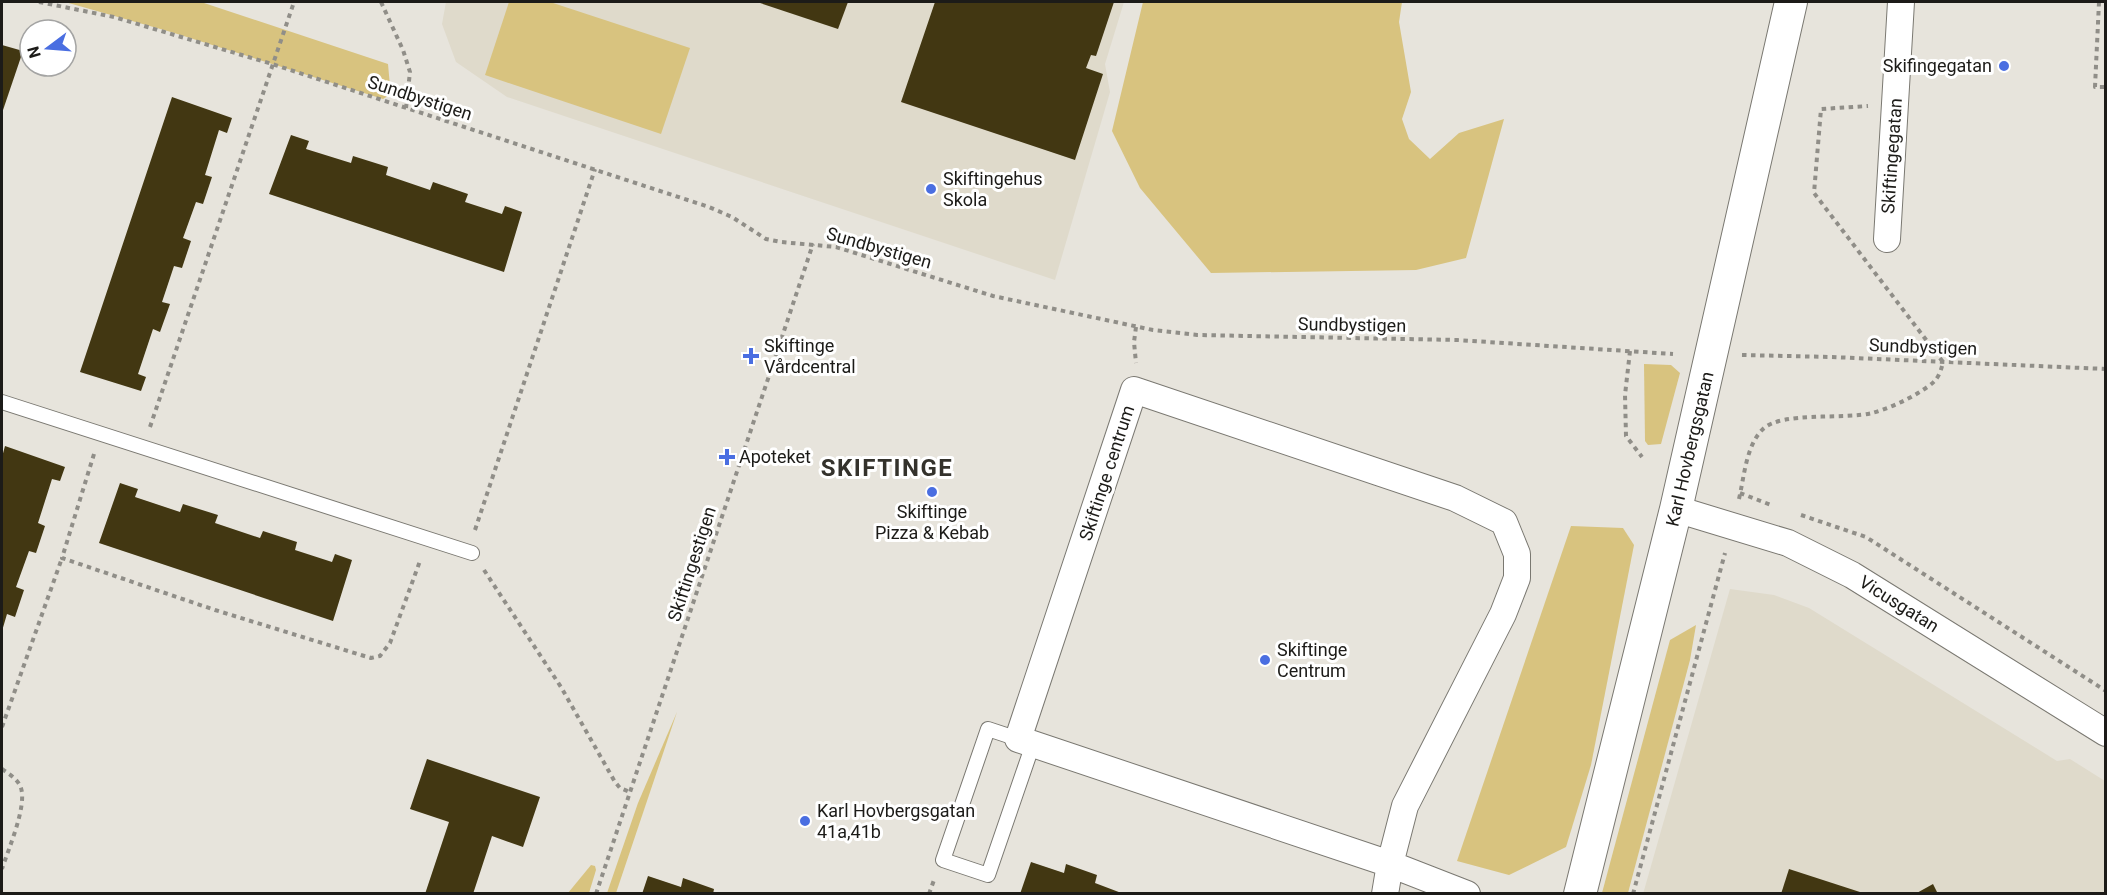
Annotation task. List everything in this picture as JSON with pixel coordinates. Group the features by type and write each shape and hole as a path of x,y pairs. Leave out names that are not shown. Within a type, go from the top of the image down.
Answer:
{"street":[{"name":"Karl Hovbergsgatan","path":"1580,894 1676,509 1791,2"},
{"name":"Skiftingegatan","path":"1887,239 1901,2"},
{"name":"Skiftinge centrum","path":"1026,742 1134,390 1455,498 1504,522 1517,554 1517,578 1503,614 1405,806 1390,864"},
{"name":"Vicusgatan","path":"1676,509 1788,543 1852,575 2106,733"},
{"path":"1026,742 1390,864 1467,894"},
{"path":"1385,894 1390,864"}],"lane":[{"path":"2,402 472,553"},
{"path":"988,729 1026,742 988,875 943,860 988,729"}],"path":[{"name":"Sundbystigen","path":"39,2 114,17 272,64 709,207 732,217 766,239 836,247 993,296 1136,327 1197,335 1457,340 1673,354"},
{"path":"143,447 294,2"},
{"path":"381,2 403,50 410,72 406,108"},
{"path":"2099,2 2095,87 2106,87"},
{"path":"1821,109 1895,105"},
{"path":"594,169 479,514 472,553 561,687 615,782 620,788 630,792"},
{"name":"Skiftingestigen","path":"596,894 813,244"},
{"path":"1134,390 1136,327"},
{"path":"1630,351 1625,395 1626,436 1642,457"},
{"name":"Sundbystigen","path":"1738,355 2106,369"},
{"path":"1633,894 1756,437 1768,425 1792,418 1872,413 1911,397 1934,383 1940,374 1943,362"},
{"path":"2,727 62,558 100,434"},
{"path":"1740,493 1775,507"},
{"path":"1795,513 1866,537 2106,692"},
{"path":"62,558 215,610 371,658 380,656 390,643 428,539"},
{"path":"2,769 16,779 21,787 22,797 21,809 2,869"}],"shaded area":[{"path":"65,2 201,2 388,64 390,86 388,96 383,99 171,32"},
{"name":"Skiftingehus Skola","path":"446,2 1124,2 1105,64 1110,92 1055,280 507,97 456,62 442,24"},
{"path":"509,2 550,2 690,48 661,134 485,75"},
{"path":"1143,2 1402,2 1399,22 1411,92 1402,119 1409,139 1430,159 1459,133 1504,119 1466,258 1416,270 1211,273 1140,188 1112,131"},
{"path":"1644,364 1671,365 1680,373 1661,444 1648,445 1645,441"},
{"path":"1571,526 1623,528 1634,545 1591,765 1566,847 1509,875 1457,861"},
{"path":"1730,589 1774,595 1809,608 2057,761 2070,759 2105,781 2105,893 1643,894"},
{"path":"1696,625 1690,660 1628,893 1602,893 1670,640"},
{"path":"677,712 616,893 607,893 638,803"},
{"path":"591,865 595,866 596,870 589,893 568,893"}],"building":[{"path":"757,2 848,2 838,29"},
{"path":"935,2 1114,2 1096,56 1091,55 1086,68 1103,74 1075,160 901,102"},
{"path":"2,45 18,50 18,66 2,113"},
{"path":"172,97 232,118 227,133 219,130 205,175 212,177 203,204 196,202 183,238 191,241 182,268 174,266 162,302 170,304 160,332 153,329 138,374 146,377 141,391 80,372"},
{"path":"291,135 309,141 306,149 351,163 353,156 388,167 386,175 430,190 433,182 468,194 465,202 502,214 505,206 522,212 504,272 269,194"},
{"path":"5,446 65,467 60,481 52,479 38,523 45,526 36,553 29,551 16,587 24,590 15,617 7,614 2,631 2,457"},
{"path":"120,483 138,489 135,497 180,512 183,504 218,515 215,523 260,538 263,531 297,542 295,550 332,562 335,554 352,560 333,621 99,543"},
{"path":"427,759 540,797 523,847 492,836 473,894 425,894 449,822 410,809"},
{"path":"1031,862 1064,873 1066,864 1097,875 1095,883 1124,894 1020,894"},
{"path":"1789,869 1863,893 1863,894 1781,894"},
{"path":"648,876 681,887 683,878 714,889 713,894 642,894"},
{"path":"1933,884 1938,894 1915,894"}],"place":[{"name":"Skifingegatan","path":"2004,66"},
{"name":"Skiftingehus Skola","path":"931,189"},
{"name":"Skiftinge Vårdcentral","path":"751,356"},
{"name":"Apoteket","path":"727,457"},
{"name":"Skiftinge Pizza & Kebab","path":"932,492"},
{"name":"Skiftinge Centrum","path":"1265,660"},
{"name":"Karl Hovbergsgatan 41a,41b","path":"805,821"}],"district":[{"name":"SKIFTINGE","path":"887,468"}]}
